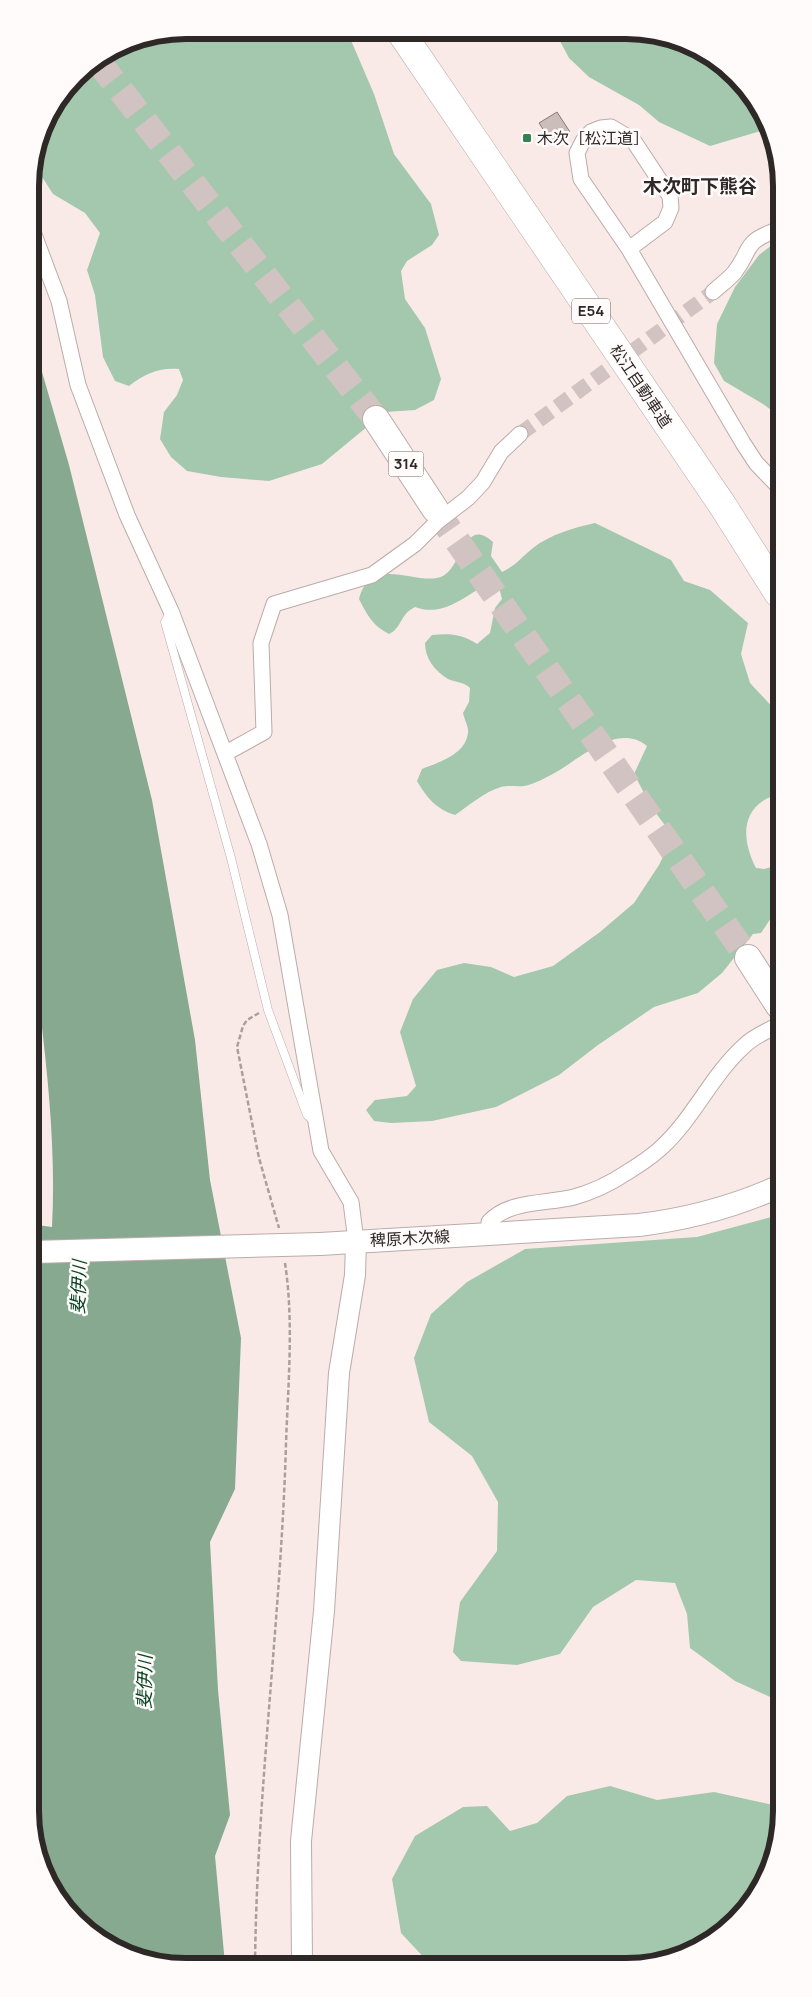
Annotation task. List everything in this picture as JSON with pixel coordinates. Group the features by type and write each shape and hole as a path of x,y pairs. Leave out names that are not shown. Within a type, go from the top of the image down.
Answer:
{"highway":[{"name":"松江自動車道","path":"405,39 723,506 773,585"},
{"name":"314","path":"376,419 436,509"},
{"path":"748,958 773,997"}],"main road":[{"name":"稗原木次線","path":"39,1252 320,1244 592,1229 678,1220 752,1199 773,1189"}],"street":[{"path":"629,249 665,222 671,208 670,196 633,140 616,129 601,128 591,132 583,141 577,153 581,179 629,249 756,463 773,481"},
{"path":"713,292 734,272 749,244 773,231"},
{"path":"39,248 59,301 78,386 127,515 170,611 226,753 259,844 280,915 315,1121 325,1160 351,1202 356,1241 355,1274 343,1337 339,1373 324,1611 301,1841 302,1958"},
{"path":"226,753 264,732 261,642 274,604 372,575 415,544 438,521 468,498 483,482 501,452 520,434"},
{"path":"489,1235 489,1222 500,1212 576,1196 624,1174 647,1159 663,1146 678,1129 723,1068 744,1046 773,1028"}],"lane":[{"path":"170,611 165,622 231,858 268,1010 307,1115 315,1121"}],"path":[{"path":"268,1010 246,1020 240,1032 237,1047 259,1158 282,1236"},
{"path":"255,1958 256,1868 276,1597 283,1534 290,1335 285,1260"}],"shaded area":[{"path":"176,39 350,39 374,94 394,154 431,204 439,235 432,245 407,261 401,271 405,299 425,328 441,379 434,400 415,410 385,412 322,464 269,481 221,477 187,471 171,457 160,439 164,412 177,395 183,380 179,369 165,369 152,372 129,386 115,381 103,357 95,295 87,270 100,233 85,213 53,194 39,173 44,148 58,112 75,89 89,75 121,54 148,44"},
{"path":"559,39 636,39 674,47 691,54 723,75 743,96 754,112 762,130 710,146 659,122 639,105 589,77 569,58"},
{"path":"773,244 773,411 724,381 714,363 717,324 735,287 759,255"},
{"path":"595,523 671,560 684,581 710,590 748,623 741,654 750,683 773,708 773,796 757,805 747,823 746,834 756,868 764,869 773,867 773,915 761,933 753,934 722,973 698,993 654,1007 598,1045 559,1075 496,1107 432,1121 391,1123 374,1121 366,1110 375,1100 407,1096 416,1086 400,1032 413,999 437,970 464,963 491,967 514,977 553,966 600,932 634,903 659,865 673,836 652,808 634,774 647,746 635,739 622,738 595,747 557,772 535,783 524,786 504,786 495,789 455,815 437,806 417,781 422,769 457,752 466,741 468,733 463,713 469,702 470,688 465,684 448,679 439,672 429,659 425,643 432,635 444,634 461,636 477,644 490,633 495,608 502,599 500,591 493,584 485,585 452,605 443,608 434,610 415,607 406,613 396,628 389,634 371,620 359,599 365,585 374,577 385,574 433,579 443,576 450,570 470,538 476,535 483,536 493,542 491,556 502,572 547,539 570,529"},
{"path":"773,1217 773,1698 735,1681 690,1648 687,1614 675,1583 636,1580 593,1607 560,1654 517,1665 461,1661 453,1652 460,1602 497,1551 498,1502 472,1456 429,1422 414,1358 431,1314 467,1282 525,1249 697,1237"},
{"path":"610,1786 657,1800 714,1792 773,1805 773,1821 768,1849 754,1885 743,1901 716,1928 700,1939 683,1947 646,1957 626,1958 424,1958 401,1933 392,1879 415,1836 463,1807 487,1806 510,1831 537,1823 567,1796"}],"water":[{"name":"斐伊川","path":"39,362 69,465 152,800 195,1040 210,1180 241,1338 235,1489 210,1542 218,1690 230,1815 215,1856 224,1958 176,1958 157,1955 129,1947 112,1939 96,1928 69,1901 58,1885 50,1868 40,1831 39,1225 52,1227 53,1199 50,1114 39,1002"}],"building":[{"path":"557,112 570,132 552,143 539,123"}],"tunnel":[{"path":"102,66 376,419"},
{"path":"520,434 713,292"},
{"path":"435,509 748,958"}],"place":[{"name":"木次［松江道］","path":"527,138"}],"district":[{"name":"木次町下熊谷","path":"700,186"}]}
